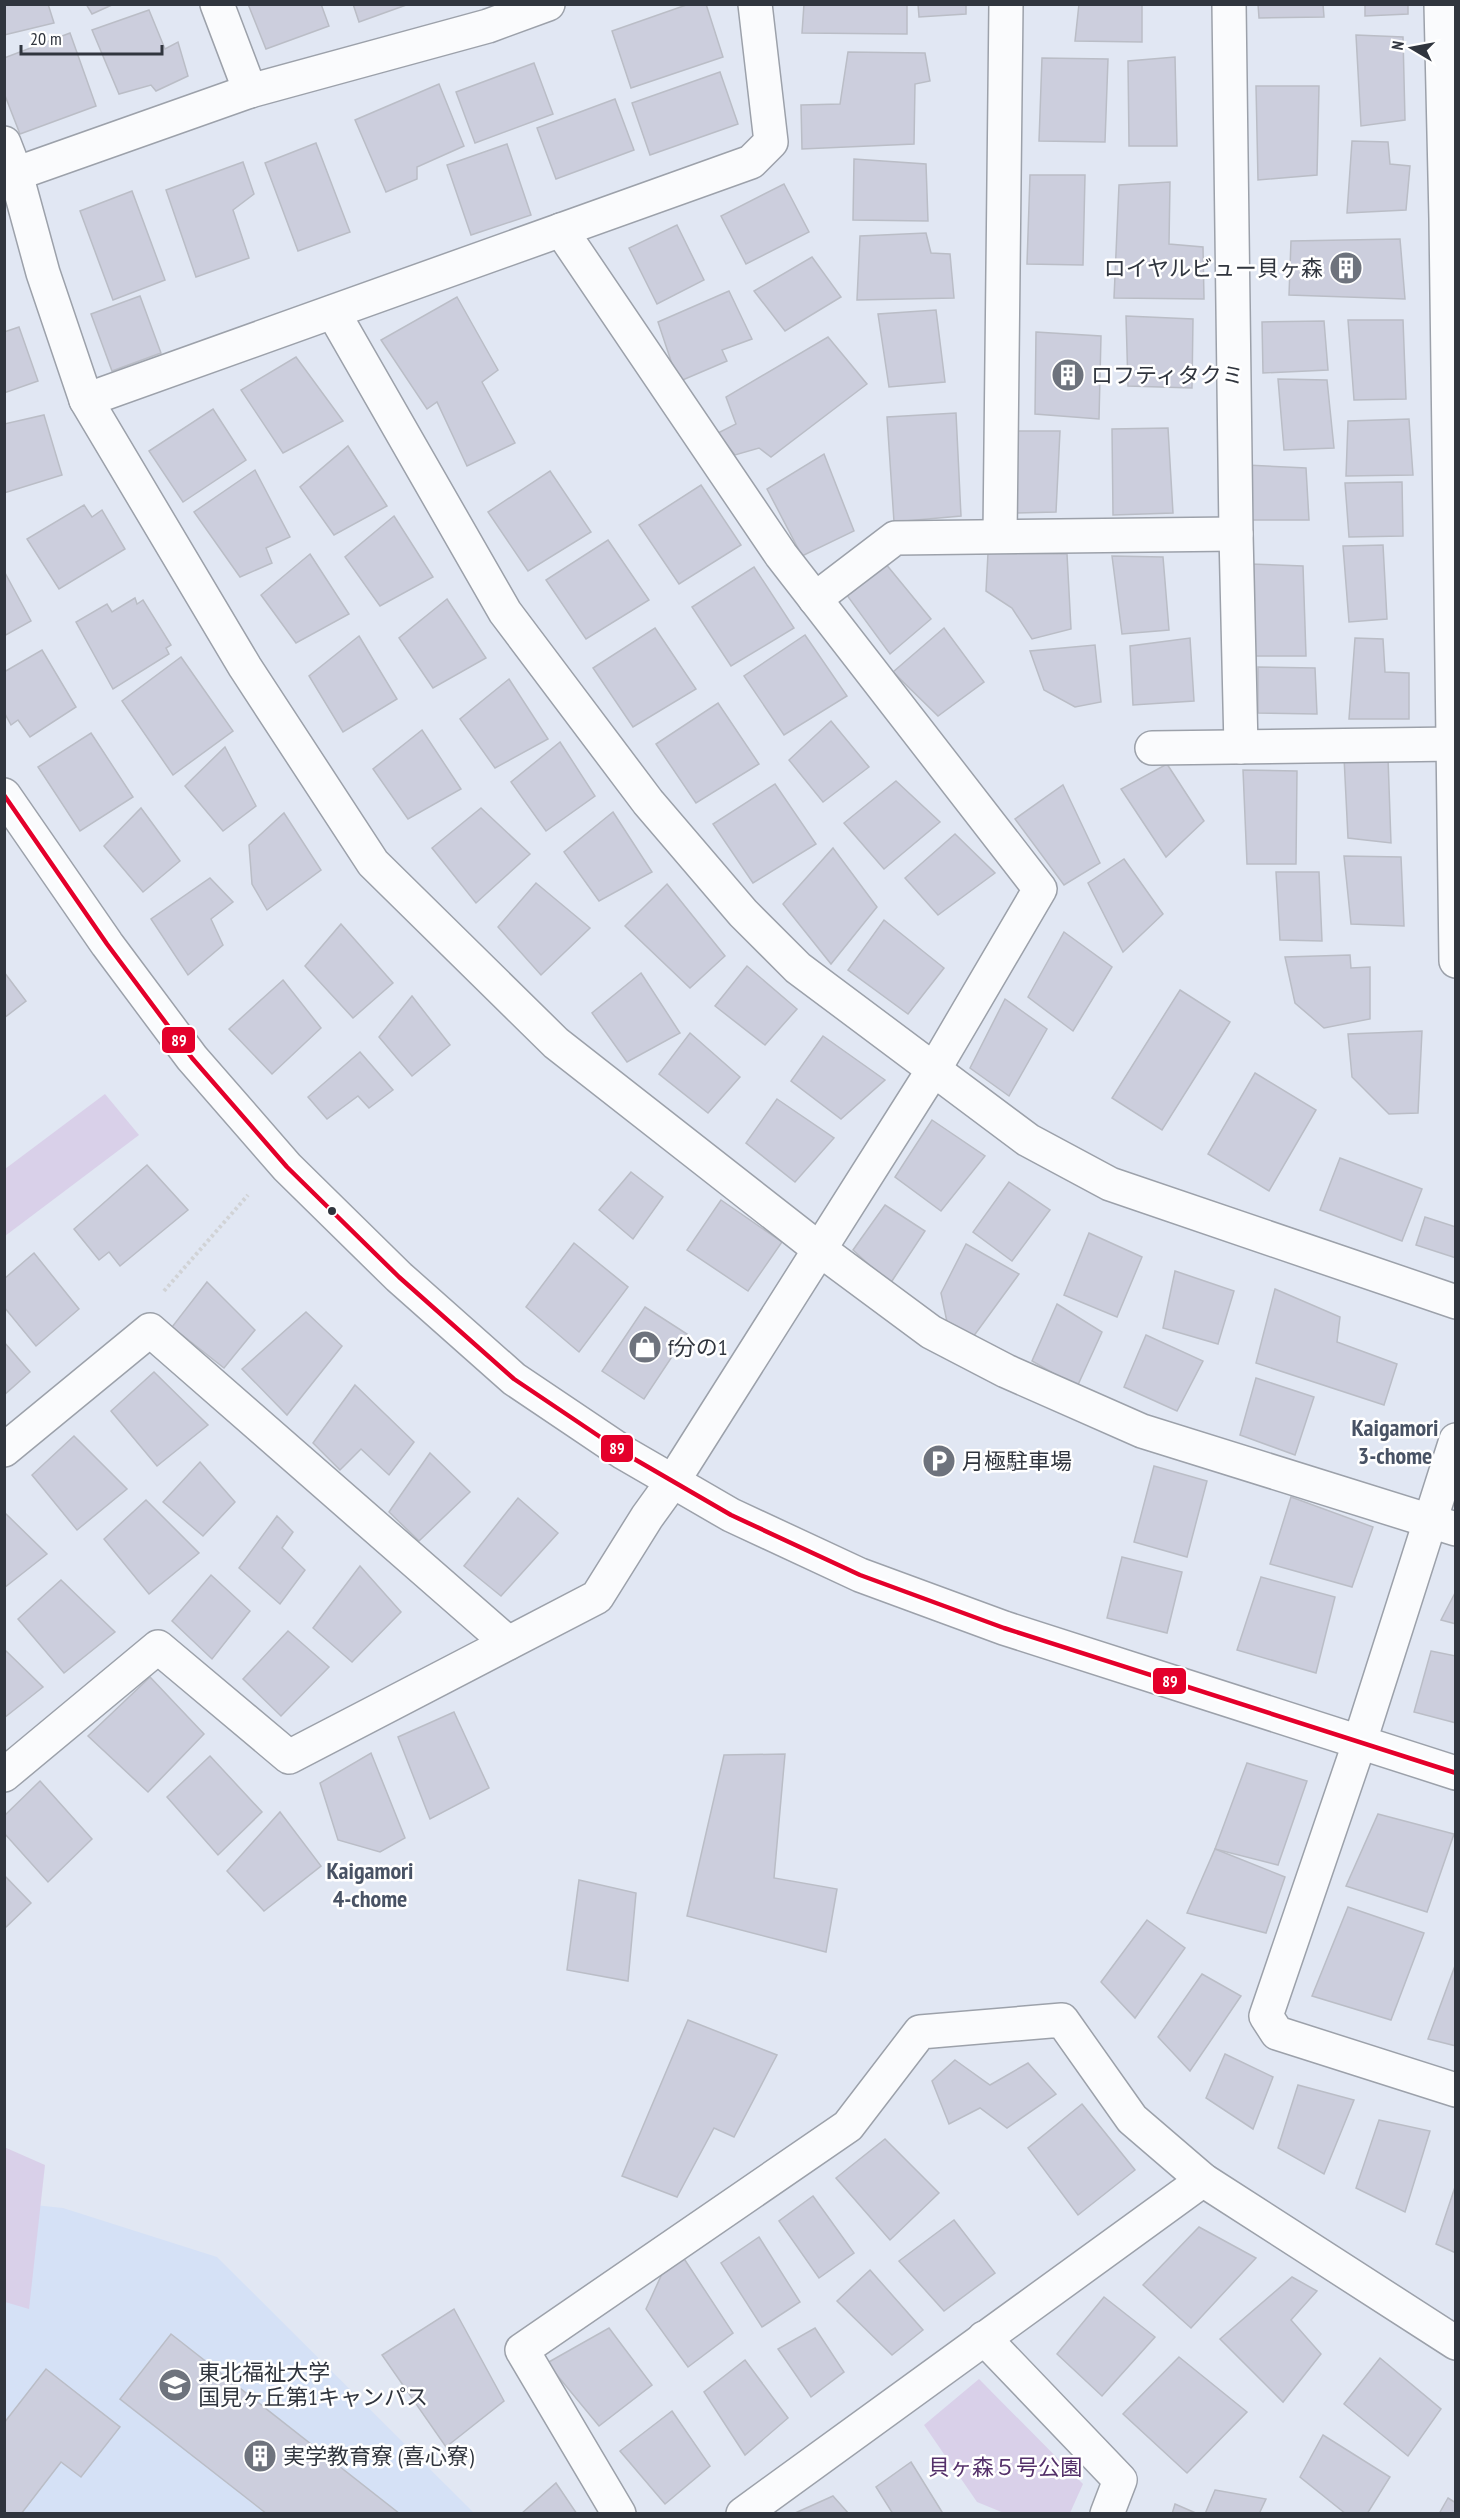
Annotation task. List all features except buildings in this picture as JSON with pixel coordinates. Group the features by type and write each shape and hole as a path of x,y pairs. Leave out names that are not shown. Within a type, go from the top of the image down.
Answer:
{"street":[{"path":"217,4 250,91"},
{"path":"10,176 250,91 484,15 548,4"},
{"path":"86,400 751,162 771,142 755,4"},
{"path":"1000,536 1006,4"},
{"path":"1229,4 1241,747"},
{"path":"1441,4 1455,744 1455,961"},
{"path":"4,143 10,176 86,400 245,667 373,863 556,1043 819,1249 931,1332 1006,1371 1142,1431 1442,1525"},
{"path":"4,1775 158,1647 289,1757 597,1597 647,1517 674,1481 933,1070 1040,889 774,545 561,230"},
{"path":"333,312 505,612 648,802 743,913 798,968 1028,1140 1110,1184 1455,1302"},
{"path":"815,599 896,538 1236,534"},
{"path":"1152,748 1455,744"},
{"path":"4,795 107,944 192,1058 286,1167 399,1277 514,1379 624,1453 731,1515 860,1575 1004,1628 1455,1773"},
{"path":"4,1450 150,1330 508,1643"},
{"path":"1455,1440 1442,1525 1360,1741 1266,2016 1277,2033 1455,2090"},
{"path":"620,2514 522,2350 848,2126 920,2032 1062,2020 1132,2120 1203,2180 1455,2343"},
{"path":"743,2514 1203,2180"},
{"path":"984,2338 1120,2480 1107,2514"}],"path":[{"path":"157,1299 248,1196"}],"shaded area":[{"name":"東北福祉大学 国見ヶ丘第1キャンパス","path":"5,2202 63,2208 217,2257 474,2513 5,2514"}],"green space":[{"path":"105,1094 139,1135 5,1236 5,1169"},
{"path":"4,2147 45,2165 29,2309 5,2302"},
{"name":"貝ヶ森５号公園","path":"979,2379 1083,2484 1070,2513 1004,2513 977,2502 924,2425"}],"transit line":[{"name":"89","path":"4,795 107,944 192,1058 287,1167 399,1277 514,1379 624,1453 731,1515 860,1575 1004,1628 1456,1773"}],"place":[{"name":"ロイヤルビュー貝ヶ森","path":"1346,268"},
{"name":"ロフティタクミ","path":"1068,375"},
{"name":"f分の1","path":"645,1347"},
{"name":"月極駐車場","path":"939,1461"},
{"name":"東北福祉大学 国見ヶ丘第1キャンパス","path":"175,2385"},
{"name":"実学教育寮 (喜心寮)","path":"260,2456"}],"district":[{"name":"Kaigamori 3-chome","path":"1395,1442"},
{"name":"Kaigamori 4-chome","path":"370,1885"}]}
